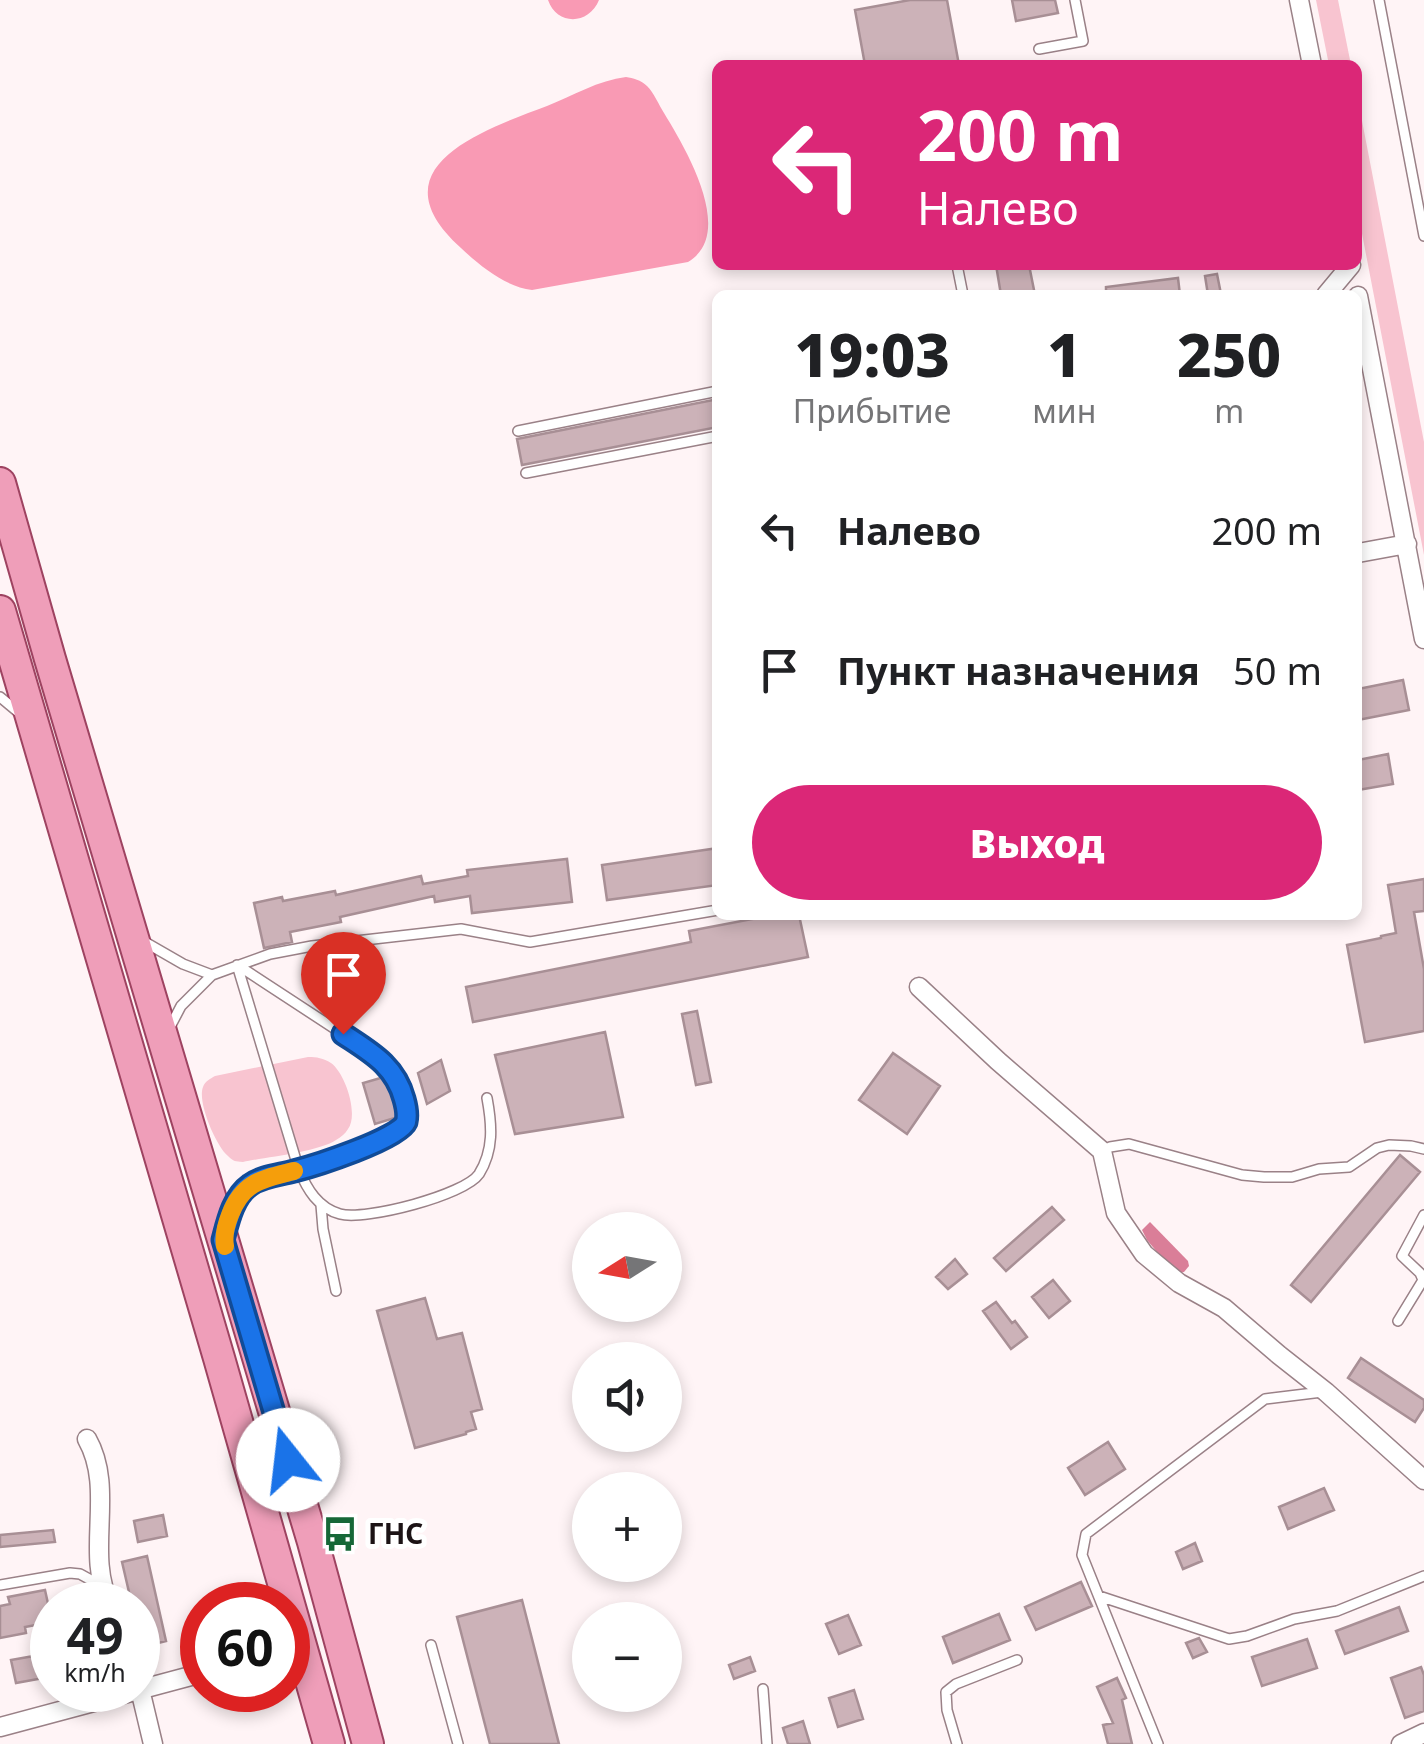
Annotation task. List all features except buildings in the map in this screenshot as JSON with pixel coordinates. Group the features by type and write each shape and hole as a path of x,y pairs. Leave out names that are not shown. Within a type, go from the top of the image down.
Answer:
{"main road":[{"path":"0,483 313,1542 368,1744"},
{"path":"2,630 36,733 275,1582"},
{"path":"310,1692 329,1744"}],"street":[{"path":"1299,0 1311,60"},
{"path":"1330,290 1348,270"},
{"path":"1362,315 1424,639"},
{"path":"1362,552 1407,544"},
{"path":"919,987 1102,1152 1116,1214 1144,1254 1179,1282 1224,1308 1424,1480"},
{"path":"87,1439 100,1477 102,1582"},
{"path":"0,1727 50,1712"},
{"path":"145,1712 153,1744"},
{"path":"1401,1744 1424,1733"}],"lane":[{"path":"1040,50 1084,41 1076,0"},
{"path":"1379,0 1424,236"},
{"path":"518,431 712,392"},
{"path":"526,473 712,437"},
{"path":"0,697 36,733"},
{"path":"165,1046 182,1006 212,974 270,954 461,928 530,942 712,911"},
{"path":"131,931 172,958 212,974"},
{"path":"223,1240 234,1206 249,1186 362,1148 401,1129 407,1114 400,1084 381,1059 237,965"},
{"path":"237,965 299,1170 308,1190 321,1205 341,1215 368,1215 450,1194 477,1177 488,1152 492,1127 487,1098"},
{"path":"1102,1152 1128,1144 1242,1175 1292,1177 1319,1169 1349,1167 1377,1148 1389,1145 1424,1150"},
{"path":"321,1205 336,1291"},
{"path":"1398,1321 1423,1280 1402,1256 1424,1215"},
{"path":"1158,1744 1082,1555 1086,1534 1265,1399 1326,1392"},
{"path":"0,1585 70,1573 95,1582"},
{"path":"1099,1596 1228,1639 1337,1611 1424,1576"},
{"path":"431,1645 458,1744"},
{"path":"958,1744 947,1710 946,1692 956,1684 1017,1660"},
{"path":"762,1688 767,1744"}],"shaded area":[{"path":"548,0 599,0 588,14 573,19 558,14"},
{"path":"1316,0 1338,0 1350,60 1328,60"},
{"path":"626,77 650,89 693,167 707,211 708,231 702,249 688,262 532,290 503,280 461,248 437,220 428,195 432,174 447,156 494,127 596,85"},
{"path":"1362,121 1424,442 1424,555 1362,234"},
{"path":"308,1057 328,1061 341,1075 351,1104 347,1131 328,1144 305,1151 243,1162 232,1159 223,1151 209,1123 202,1094 205,1083 215,1076"},
{"path":"1150,1222 1188,1261 1184,1272 1172,1270 1147,1240 1142,1230"}],"slow traffic":[{"path":"225,1246 229,1218 249,1186 294,1171"}],"place":[{"name":"ГНС","path":"340,1534"}],"route":[{"path":"288,1460 223,1240 234,1206 249,1186 362,1148 401,1129 406,1122 406,1105 391,1069 343,1034"}]}
